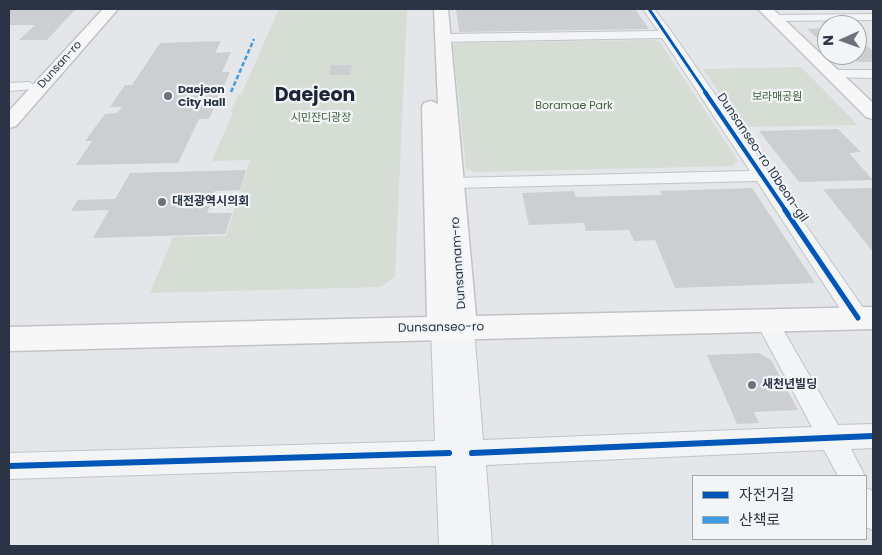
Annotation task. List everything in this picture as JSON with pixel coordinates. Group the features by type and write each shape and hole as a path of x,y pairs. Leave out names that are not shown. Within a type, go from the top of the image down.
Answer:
{"main road":[{"name":"Dunsan-ro","path":"9,108 101,9"},
{"name":"Dunsan-ro","path":"9,122 111,9"},
{"name":"Dunsannam-ro","path":"426,9 439,290 453,328"},
{"name":"Dunsannam-ro","path":"441,9 453,183 453,328"},
{"path":"770,14 872,111"},
{"name":"Dunsanseo-ro","path":"10,341 866,318"}],"street":[{"name":"Dunsanseo-ro 10beon-gil","path":"649,9 781,204 866,318"},
{"path":"770,14 817,17"},
{"path":"443,38 667,34"},
{"path":"833,74 873,74"},
{"path":"9,87 29,86"},
{"path":"453,183 762,176"},
{"path":"762,204 781,204"},
{"path":"766,320 851,475"},
{"name":"Dunsannam-ro","path":"453,328 460,453 453,546"},
{"path":"9,466 460,453 873,436"},
{"name":"Dunsannam-ro","path":"460,453 478,546"},
{"path":"867,504 873,516"}],"green space":[{"name":"시민잔디광장","path":"279,9 407,9 395,276 381,287 150,293 173,237 226,236 250,160 212,161 233,112 230,112 238,95 241,95"},
{"name":"Boramae Park","path":"653,40 660,42 738,161 733,166 474,172 466,168 453,45 457,43"},
{"name":"보라매공원","path":"801,67 858,125 744,127 703,69"}],"building":[{"path":"9,9 76,9 47,40 19,40 35,25 9,25"},
{"path":"456,9 635,9 649,29 459,32"},
{"path":"817,28 817,38 807,29"},
{"name":"Daejeon City Hall","path":"221,41 215,53 231,52 222,72 230,72 209,119 199,119 178,163 76,165 92,141 85,141 105,114 117,113 122,107 110,107 125,85 132,85 160,43"},
{"path":"867,46 873,51 873,62 867,62"},
{"path":"331,65 352,65 350,75 329,75"},
{"path":"838,129 861,152 849,153 873,180 799,182 759,131"},
{"name":"대전광역시의회","path":"246,170 240,190 215,191 207,213 232,213 225,234 93,238 109,210 71,211 78,200 115,199 130,173"},
{"path":"752,188 815,283 675,288 655,240 634,241 629,230 586,231 584,223 529,225 522,193 574,191 576,197 662,195 660,191"},
{"path":"873,188 873,252 823,189"},
{"name":"새천년빌딩","path":"759,353 771,360 798,410 754,412 759,423 737,424 707,355"}],"marked path":[{"path":"231,92 254,39"}],"cycle path":[{"path":"649,9 858,318"},
{"path":"472,453 873,436"},
{"path":"9,466 449,453"}],"place":[{"name":"Daejeon City Hall","path":"168,96"},
{"name":"대전광역시의회","path":"162,202"},
{"name":"새천년빌딩","path":"752,385"}],"district":[{"name":"Daejeon","path":"315,96"}]}
